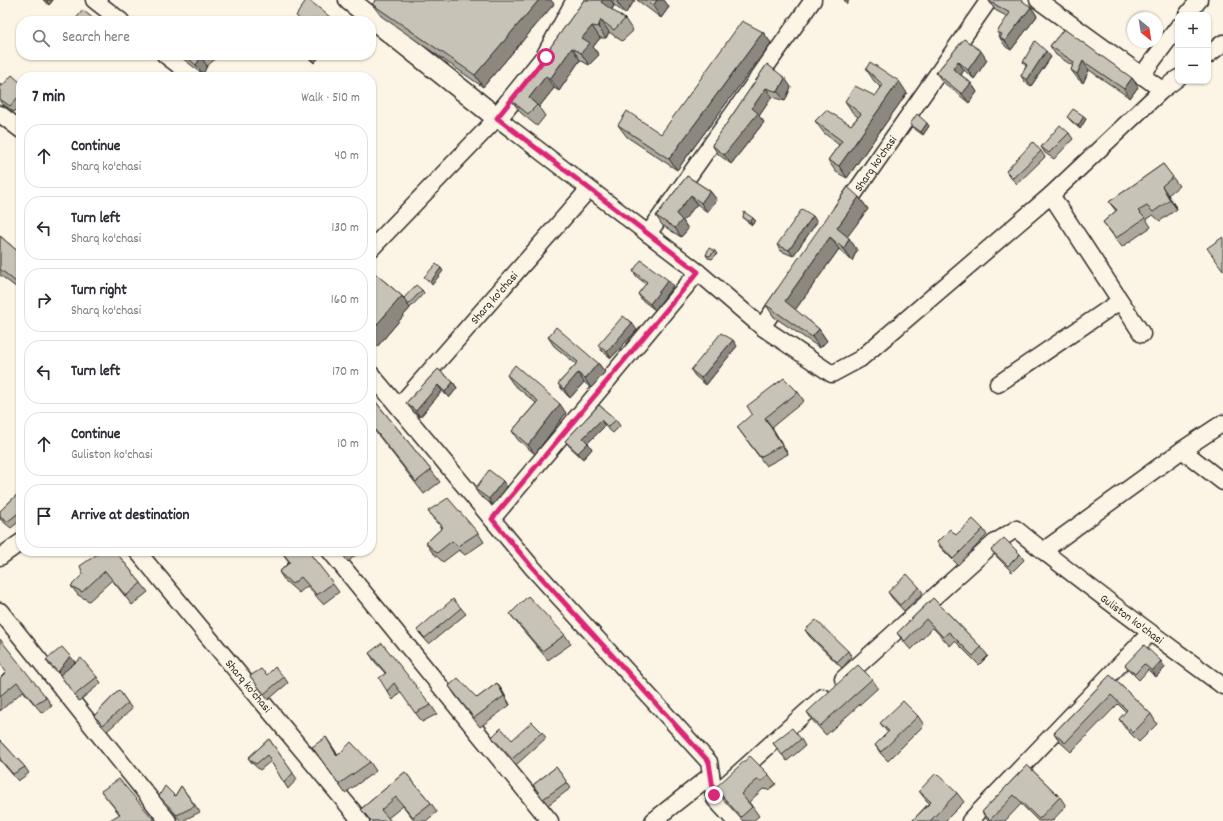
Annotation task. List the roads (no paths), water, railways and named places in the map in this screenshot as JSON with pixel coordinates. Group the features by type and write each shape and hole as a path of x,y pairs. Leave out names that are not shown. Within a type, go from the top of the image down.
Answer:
{"main road":[{"path":"349,0 369,16"},
{"path":"376,22 497,118 546,57 577,0"}],"street":[{"path":"94,0 115,16"},
{"path":"648,234 813,0"},
{"name":"Sharq ko'chasi","path":"834,222 989,0"},
{"path":"1038,0 1162,90"},
{"path":"1189,12 1198,0"},
{"path":"1141,76 1175,31"},
{"path":"1211,53 1223,43"},
{"path":"172,60 187,72"},
{"path":"376,244 497,118 698,272 762,327 832,374 860,359 1051,194 1162,90 1175,80"},
{"path":"0,114 16,126"},
{"name":"Sharq ko'chasi","path":"399,406 589,189"},
{"path":"1051,194 1142,334"},
{"path":"492,519 698,272"},
{"path":"762,327 794,281"},
{"path":"998,384 1120,301"},
{"path":"376,380 531,566 709,762 715,799 735,821"},
{"path":"1043,551 1182,450 1223,423"},
{"path":"1182,450 1223,482"},
{"name":"Guliston ko'chasi","path":"714,795 994,543 1016,529 1150,633 1223,686"},
{"path":"0,557 16,546"},
{"name":"Sharq ko'chasi","path":"141,556 361,821"},
{"path":"334,556 550,821"},
{"path":"0,611 168,821"},
{"path":"970,821 1150,633"},
{"path":"653,821 711,776"}]}
